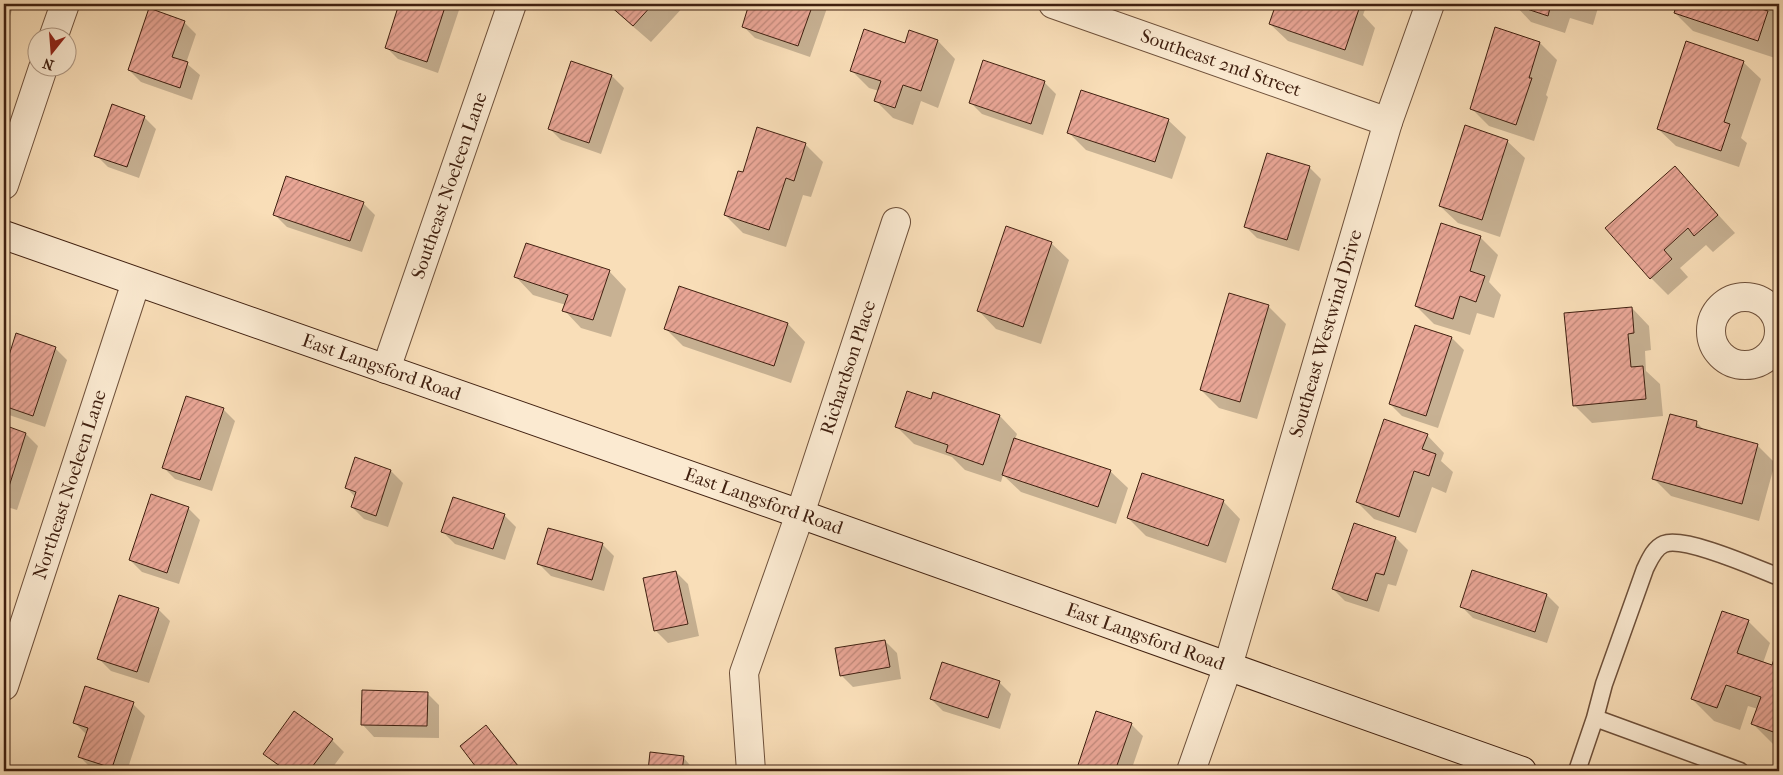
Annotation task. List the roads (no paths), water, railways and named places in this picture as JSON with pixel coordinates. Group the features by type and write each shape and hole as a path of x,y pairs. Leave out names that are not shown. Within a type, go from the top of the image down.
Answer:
{"street":[{"path":"57,28 65,4"},
{"name":"Southeast Noeleen Lane","path":"386,369 512,4"},
{"name":"Southeast 2nd Street","path":"1053,4 1388,122"},
{"name":"Southeast Westwind Drive","path":"1191,771 1228,666 1388,122 1430,4"},
{"path":"4,185 40,78"},
{"name":"Richardson Place","path":"751,771 744,673 800,514 896,222"},
{"name":"East Langsford Road","path":"4,235 800,514 1522,771"},
{"name":"Northeast Noeleen Lane","path":"4,686 136,282"}],"lane":[{"path":"1577,771 1604,684 1645,569 1653,554 1662,544 1691,545 1779,577"},
{"path":"1595,718 1740,771"}]}
